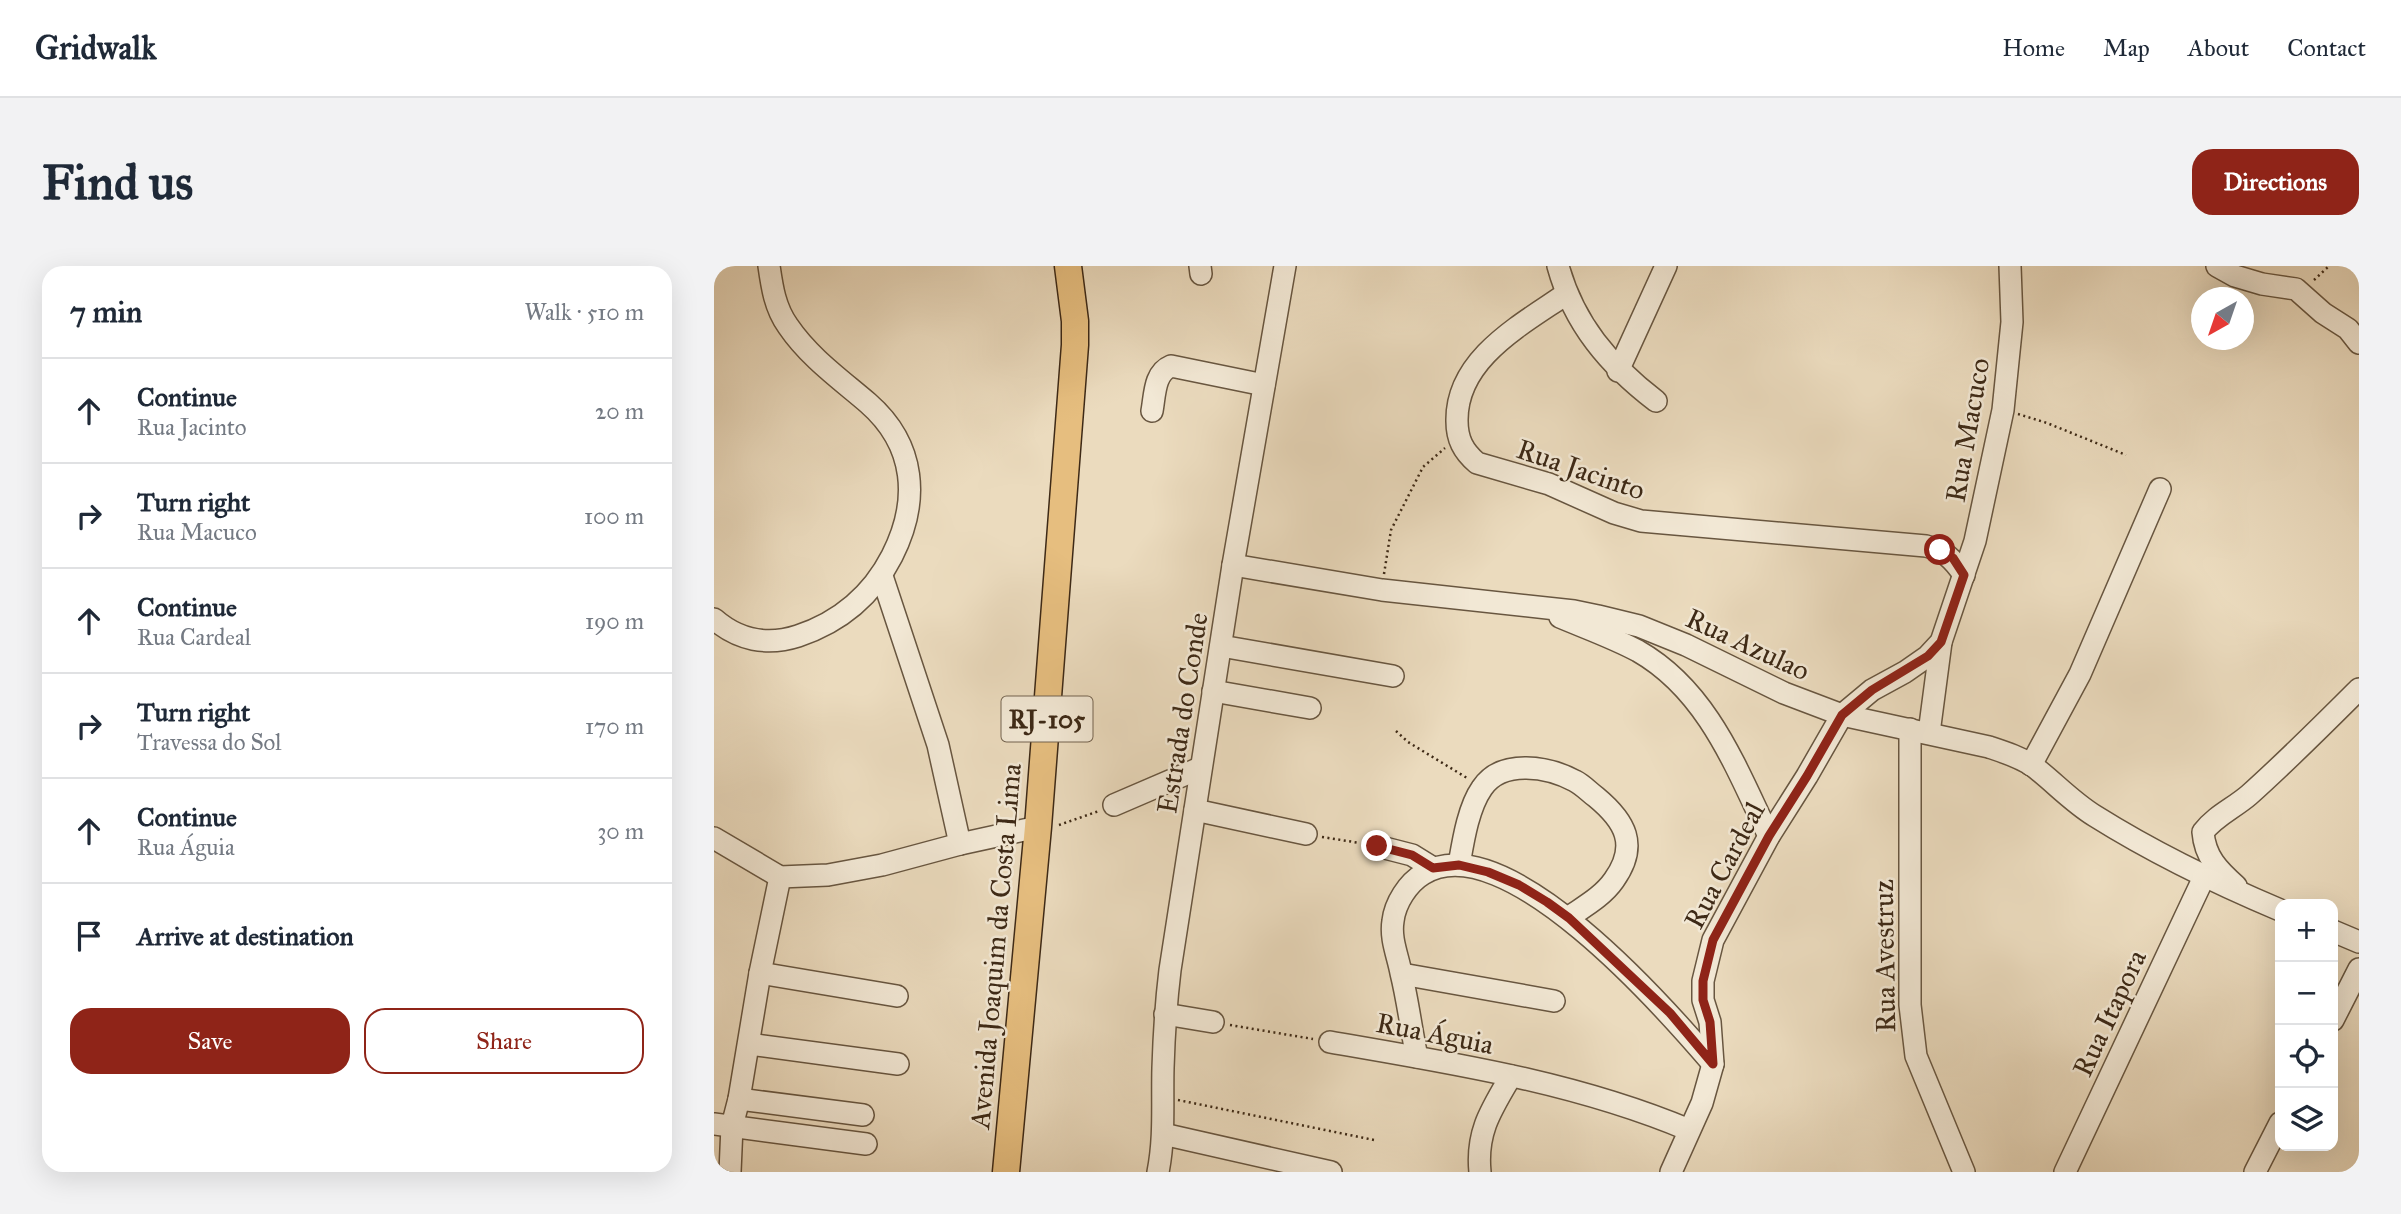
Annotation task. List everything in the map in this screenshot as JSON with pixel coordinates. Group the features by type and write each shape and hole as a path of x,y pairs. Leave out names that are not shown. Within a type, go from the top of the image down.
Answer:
{"main road":[{"name":"Avenida Joaquim da Costa Lima","path":"1006,1172 1038,827 1075,345 1073,296 1068,266"}],"street":[{"path":"714,619 745,638 768,641 796,636 827,623 859,603 882,576 899,542 909,505 911,477 903,451 890,426 806,349 788,326 778,308 769,266"},
{"name":"Estrada do Conde","path":"1158,1172 1163,1134 1165,1014 1200,768 1285,266"},
{"path":"1558,266 1566,294 1592,339 1618,371 1656,401"},
{"path":"1618,371 1666,266"},
{"name":"Rua Macuco","path":"1941,642 1975,541 2003,410 2012,322 2010,266"},
{"path":"2217,266 2235,276 2262,284 2296,289 2323,313 2348,329 2359,343"},
{"path":"1457,436 1457,412 1468,375 1502,341 1566,294"},
{"path":"1152,411 1159,376 1164,369 1171,366 1264,385"},
{"name":"Rua Jacinto","path":"1457,436 1469,456 1477,463 1549,484 1614,513 1641,521 1926,546 1953,558 1964,575"},
{"path":"2031,765 2080,674 2161,489"},
{"name":"Rua Azulao","path":"1233,565 1382,590 1574,611 1639,626 1686,645 1784,693 1842,715 1989,747 2031,765 2092,815 2204,877 2275,908"},
{"path":"882,576 937,745 960,844"},
{"path":"1536,608 1638,651 1664,669 1694,697 1745,782 1769,836"},
{"path":"1842,715 1872,690 1928,656 1941,642"},
{"name":"Rua Avestruz","path":"1941,642 1920,731 1910,1005 1916,1056 1964,1172"},
{"path":"1221,646 1393,676"},
{"path":"2246,895 2216,868 2206,852 2203,832 2210,823 2241,802 2267,779 2359,689"},
{"path":"1213,691 1310,708"},
{"name":"Rua Cardeal","path":"1671,1172 1702,1103 1713,1064 1710,1022 1703,1000 1703,981 1713,940 1769,836 1842,715"},
{"path":"1459,865 1463,840 1482,788 1495,776 1510,770 1533,767 1557,772 1578,782 1620,821 1626,834 1627,851 1614,880 1596,899 1569,918"},
{"path":"1114,805 1200,768"},
{"path":"1195,810 1306,834"},
{"path":"714,838 780,877 828,875 882,865 1038,827"},
{"path":"1377,846 1412,855 1433,868"},
{"path":"1417,1057 1392,932 1393,919 1400,900 1414,880 1433,868 1459,865 1488,872 1519,885 1569,918 1670,1013 1713,1064"},
{"path":"714,1170 729,1172 723,1125 739,1099 760,973 780,877"},
{"name":"Rua Itapora","path":"2065,1172 2204,877"},
{"path":"2338,933 2359,942"},
{"path":"2338,1010 2359,969"},
{"path":"760,973 897,996"},
{"path":"1402,974 1554,1001"},
{"path":"1165,1014 1213,1022"},
{"name":"Rua Águia","path":"1330,1042 1511,1076 1618,1103 1689,1130"},
{"path":"749,1044 898,1064"},
{"path":"1480,1172 1479,1142 1484,1126 1511,1076"},
{"path":"739,1099 863,1115"},
{"path":"723,1125 866,1144"},
{"path":"2255,1172 2275,1133"},
{"path":"1163,1134 1331,1172"}],"path":[{"path":"2296,289 2307,285 2329,266"},
{"path":"2003,410 2047,423 2126,455"},
{"path":"1382,590 1391,530 1423,467 1457,436"},
{"path":"1396,731 1408,742 1482,788"},
{"path":"1038,827 1072,822 1114,805"},
{"path":"1306,834 1377,846"},
{"path":"1213,1022 1330,1042"},
{"path":"1162,1097 1374,1140"}],"route":[{"path":"1377,846 1412,855 1433,868 1459,865 1488,872 1519,885 1547,902 1569,918 1670,1013 1713,1064 1710,1022 1703,1000 1703,981 1713,940 1769,836 1842,715 1872,690 1928,656 1941,642 1964,575 1953,558 1940,550"}]}
